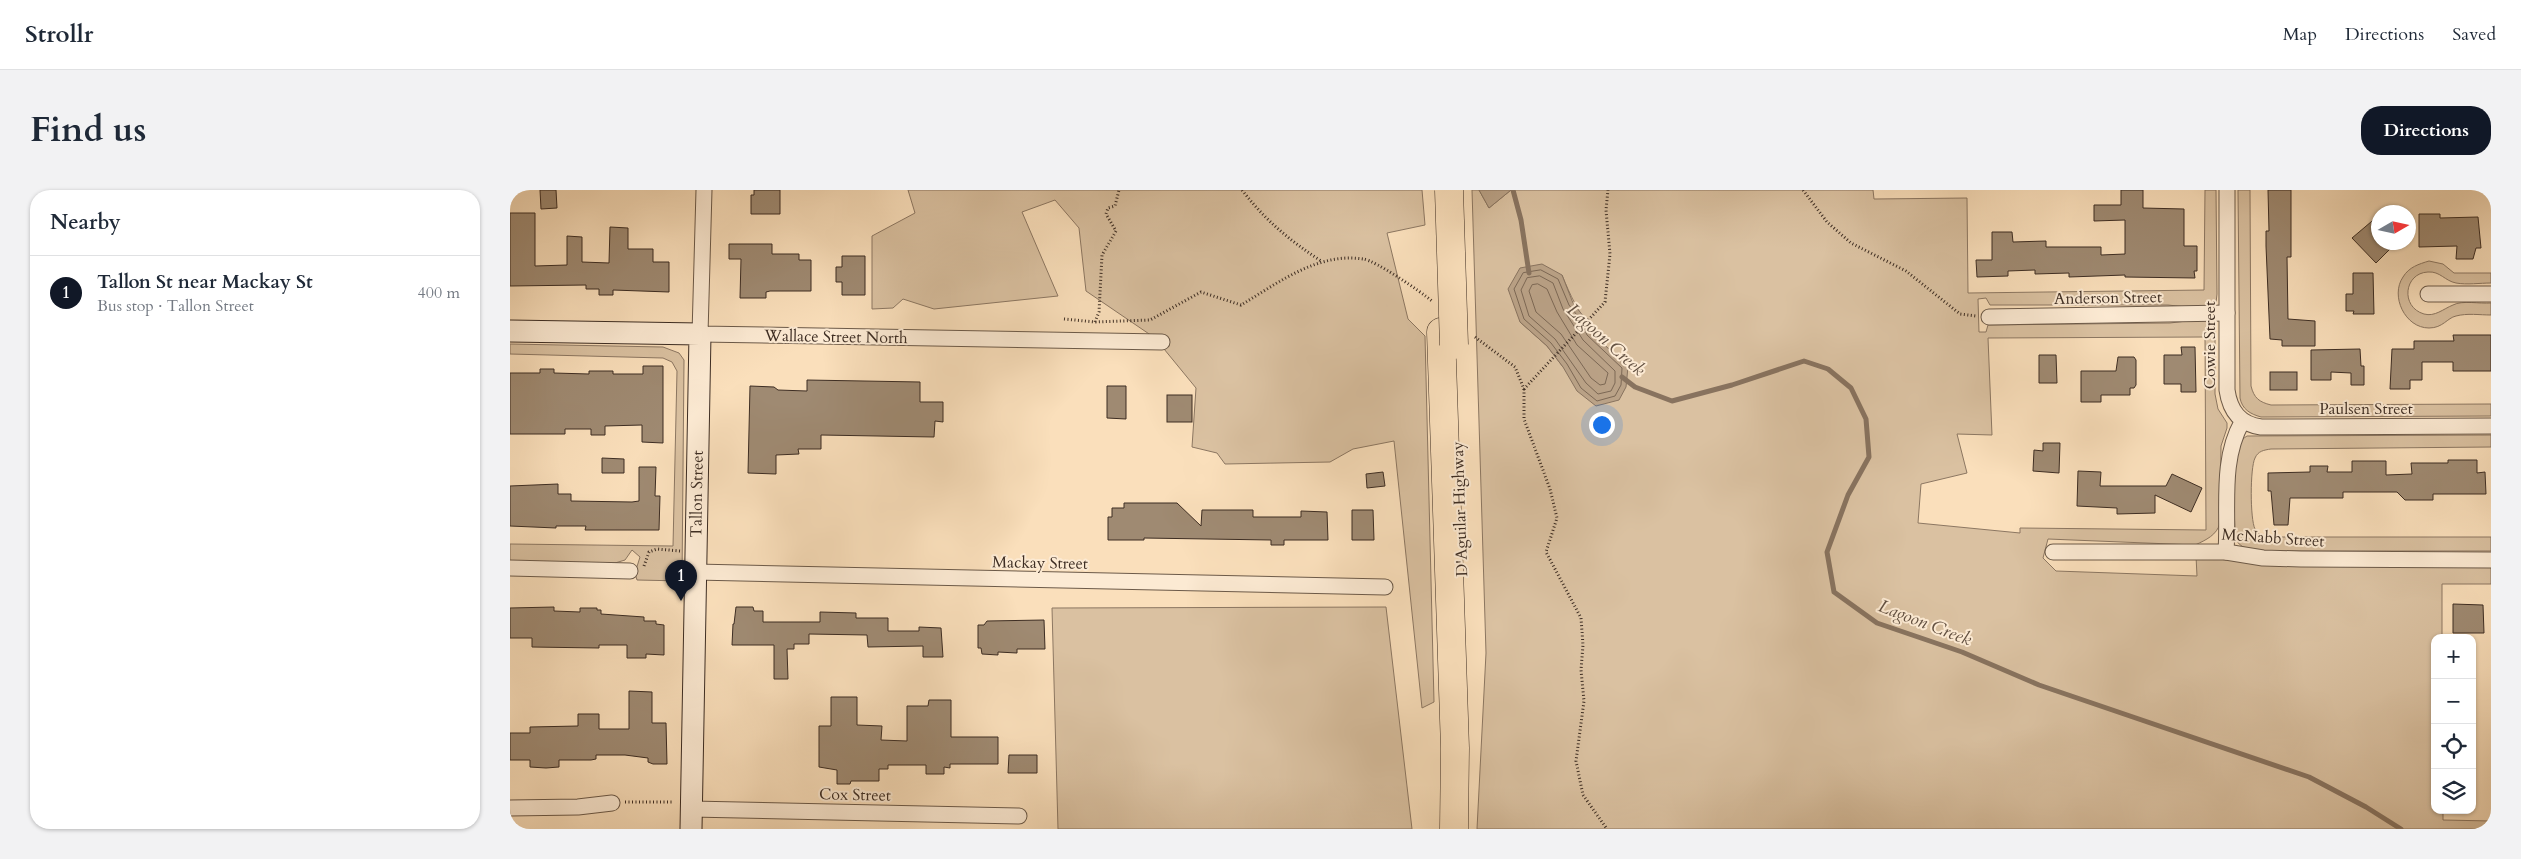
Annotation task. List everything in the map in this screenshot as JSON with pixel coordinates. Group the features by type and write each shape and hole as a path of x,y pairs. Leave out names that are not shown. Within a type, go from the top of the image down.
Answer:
{"highway":[{"name":"D'Aguilar Highway","path":"1436,190 1451,329 1468,740 1468,829"},
{"name":"D'Aguilar Highway","path":"1449,190 1455,748 1454,829"}],"street":[{"name":"Tallon Street","path":"685,813 696,562 704,190"},
{"name":"Cowie Street","path":"2227,190 2228,395 2232,408 2242,422"},
{"path":"2428,294 2491,294"},
{"name":"Anderson Street","path":"1989,317 2227,314"},
{"name":"Wallace Street North","path":"510,331 1162,342"},
{"path":"2226,552 2228,456 2235,434 2242,422"},
{"name":"Paulsen Street","path":"2242,422 2269,427 2491,426"},
{"name":"McNabb Street","path":"2053,552 2226,552 2263,558 2491,560"},
{"name":"Mackay Street","path":"696,562 1384,587"},
{"path":"510,568 630,571"},
{"path":"510,808 578,808 612,803"},
{"name":"Cox Street","path":"685,813 1019,816"}],"path":[{"path":"1095,322 1099,312 1102,254 1116,231 1106,214 1108,208 1115,206 1119,190"},
{"path":"1242,190 1263,217 1295,244 1321,261"},
{"path":"1524,389 1605,302 1610,254 1606,210 1608,190"},
{"path":"1803,190 1826,222 1850,243 1906,272 1960,314 1989,317"},
{"path":"1064,319 1095,322 1150,320 1201,292 1241,305 1321,261 1364,259 1418,289 1451,329 1515,367 1524,389 1524,419 1550,490 1557,518 1546,552 1581,618 1583,645 1581,670 1584,701 1576,761 1583,795 1607,829"},
{"path":"630,571 643,573 645,560 649,552 658,549 696,562"},
{"path":"612,803 685,813"}],"shaded area":[{"path":"908,190 1422,190 1425,225 1387,233 1408,319 1425,336 1434,702 1422,708 1394,441 1353,449 1330,462 1225,464 1217,453 1192,447 1196,388 1155,338 1086,291 1079,228 1055,200 1022,212 1058,296 934,309 903,299 893,308 872,309 872,236 915,213"},
{"path":"1472,190 1479,190 1489,208 1511,190 1873,190 1874,199 1967,198 1968,293 2204,290 2205,190 2216,190 2217,294 2216,303 2205,309 2168,305 1990,305 1986,298 1978,299 1979,332 1986,332 1988,325 2170,323 2203,319 2211,321 2215,328 2215,394 2218,409 2227,423 2227,428 2221,446 2220,523 2214,534 2195,545 2048,539 2043,558 2056,571 2197,576 2196,556 2491,566 2491,584 2442,584 2442,634 2431,634 2431,814 2443,814 2443,820 2491,821 2491,829 1477,829 1486,653","holes":["1562,275 1575,304 1594,336 1628,367 1563,367 1547,346 1520,322","2205,337 2206,530 2020,528 2020,533 1918,523 1921,484 1967,473 1957,434 1992,435 1988,338"]},
{"path":"2238,190 2250,190 2251,386 2258,399 2271,405 2491,404 2491,416 2261,417 2247,410 2240,398"},
{"path":"2429,261 2443,264 2454,273 2491,273 2491,283 2460,284 2432,272 2420,274 2414,278 2408,291 2408,298 2416,310 2428,315 2466,302 2491,303 2491,315 2469,314 2456,316 2434,328 2420,327 2413,323 2402,310 2398,293 2399,285 2411,268"},
{"path":"510,344 663,347 679,353 684,360 682,581 637,580 635,573 640,557 632,550 625,560 615,563 510,562 510,544 673,546 677,371 672,362 663,358 510,354"},
{"path":"2491,435 2491,447 2266,450 2260,452 2255,458 2251,494 2255,529 2260,534 2266,536 2491,537 2491,551 2269,551 2243,547 2237,541 2234,514 2235,456 2239,444 2247,436"},
{"path":"1386,607 1412,829 1058,829 1052,608"}],"water":[{"path":"1479,190 1511,190 1489,208"},
{"path":"1542,264 1562,275 1573,303 1584,317 1591,332 1628,367 1626,387 1619,400 1596,406 1577,391 1563,367 1547,346 1520,322 1508,289 1520,268"}],"building":[{"path":"540,190 556,190 557,208 541,209"},
{"path":"754,190 780,190 780,214 751,214 751,195 754,195"},
{"path":"2121,190 2143,190 2143,208 2184,209 2184,246 2197,246 2197,271 2194,271 2195,278 2125,277 2125,275 2069,277 2069,273 2035,274 2035,270 2008,271 2008,276 1977,277 1976,260 1992,260 1992,232 2012,232 2013,242 2046,241 2046,247 2101,247 2101,255 2125,254 2125,220 2094,221 2094,205 2121,205"},
{"path":"2268,190 2291,190 2291,257 2287,257 2288,319 2315,321 2315,346 2282,346 2282,340 2270,339 2266,246 2266,231 2269,231"},
{"path":"510,213 535,213 535,266 567,265 567,236 582,237 582,262 609,263 610,227 628,228 628,249 653,249 653,262 669,262 669,292 613,290 613,295 599,295 599,289 586,289 586,285 510,286"},
{"path":"2419,214 2440,214 2440,218 2478,217 2481,248 2476,248 2473,259 2456,259 2457,246 2419,247"},
{"path":"2371,222 2371,250 2389,250 2376,263 2352,238"},
{"path":"729,244 772,244 772,254 799,254 799,260 811,260 811,291 770,291 766,292 766,298 740,298 741,259 729,259"},
{"path":"842,256 865,256 865,295 842,295 842,282 836,282 836,267 842,267"},
{"path":"2353,273 2373,273 2374,314 2353,314 2354,311 2346,311 2346,294 2353,294"},
{"path":"2453,335 2491,335 2491,371 2453,371 2453,362 2422,362 2422,380 2410,380 2410,389 2390,389 2392,349 2414,349 2414,341 2454,341"},
{"path":"2181,347 2195,347 2196,392 2181,392 2181,384 2164,384 2164,355 2182,355"},
{"path":"2360,349 2361,366 2364,366 2364,385 2351,385 2351,373 2331,372 2331,380 2311,380 2311,350"},
{"path":"2039,355 2056,355 2057,383 2039,383"},
{"path":"2118,357 2134,357 2136,360 2136,385 2134,388 2130,388 2130,395 2101,395 2101,402 2081,402 2081,371 2116,371"},
{"path":"643,366 663,366 663,443 642,442 642,425 605,426 605,435 591,435 591,429 565,429 565,434 510,434 510,373 540,373 540,369 554,369 554,373 589,374 589,371 613,371 613,374 643,374"},
{"path":"2270,372 2297,372 2297,390 2270,390"},
{"path":"807,380 920,382 920,402 943,402 943,422 935,421 934,437 821,435 821,449 798,449 799,454 776,455 776,474 748,473 750,386 774,387 778,390 807,391"},
{"path":"1107,386 1126,386 1126,419 1107,418"},
{"path":"1167,395 1192,395 1192,422 1167,422"},
{"path":"2043,443 2060,443 2059,473 2033,471 2034,450 2043,451"},
{"path":"602,458 624,459 624,473 602,473"},
{"path":"2448,460 2477,460 2477,473 2485,472 2486,494 2433,494 2433,500 2405,500 2397,492 2343,492 2343,498 2290,498 2288,525 2274,525 2271,491 2268,491 2268,473 2310,472 2310,466 2328,466 2327,472 2352,472 2352,461 2386,461 2386,475 2412,474 2411,463 2448,463"},
{"path":"639,467 656,467 655,496 660,496 659,530 585,530 586,526 556,526 556,528 510,526 510,486 558,484 558,494 571,494 571,501 639,501"},
{"path":"2078,471 2101,472 2100,486 2166,486 2172,474 2202,488 2191,512 2155,495 2155,513 2117,514 2117,508 2077,506"},
{"path":"1383,472 1385,486 1367,488 1366,474"},
{"path":"1124,503 1177,503 1201,526 1202,510 1253,510 1253,517 1301,517 1301,511 1327,512 1328,540 1284,540 1284,545 1271,545 1271,540 1144,538 1144,540 1108,540 1108,517 1112,517 1112,508 1124,508"},
{"path":"1352,510 1373,510 1374,540 1352,540"},
{"path":"2453,604 2483,605 2484,633 2453,633"},
{"path":"554,607 554,611 580,612 580,608 597,608 597,610 601,610 601,614 644,617 644,621 656,621 656,624 664,625 664,655 646,654 646,658 627,658 627,645 599,645 599,648 532,647 532,638 510,638 510,608"},
{"path":"736,607 753,607 754,611 763,611 763,622 820,622 820,612 856,613 856,618 888,618 888,631 919,631 919,627 941,628 943,657 923,657 923,646 868,647 867,635 809,634 809,644 794,644 794,649 787,649 788,679 774,679 774,645 732,645"},
{"path":"1044,620 1045,649 1017,649 1017,653 998,652 998,655 982,654 981,648 978,648 978,625 984,625 987,621"},
{"path":"629,691 652,692 652,723 666,723 667,764 653,764 648,762 648,758 625,755 596,755 596,759 591,760 559,760 559,767 546,768 530,767 530,760 510,760 510,733 530,733 530,727 578,726 578,714 599,714 599,729 629,729"},
{"path":"831,697 857,697 857,725 882,726 881,740 907,741 907,706 928,706 929,700 951,700 951,737 998,737 998,764 950,764 950,768 944,767 944,774 926,774 926,765 888,765 888,769 879,769 879,781 851,781 850,784 837,784 837,770 819,767 819,726 831,726"},
{"path":"1009,755 1037,755 1037,773 1008,773"}],"waterway":[{"name":"Lagoon Creek","path":"1513,190 1521,220 1529,273"},
{"name":"Lagoon Creek","path":"1622,377 1635,387 1672,401 1732,385 1804,361 1828,369 1851,388 1866,419 1869,457 1848,495 1827,552 1834,592 1877,623 1962,652 2039,685 2309,777 2366,807 2401,829"}],"place":[{"name":"Tallon St near Mackay St","path":"681,601"}]}
